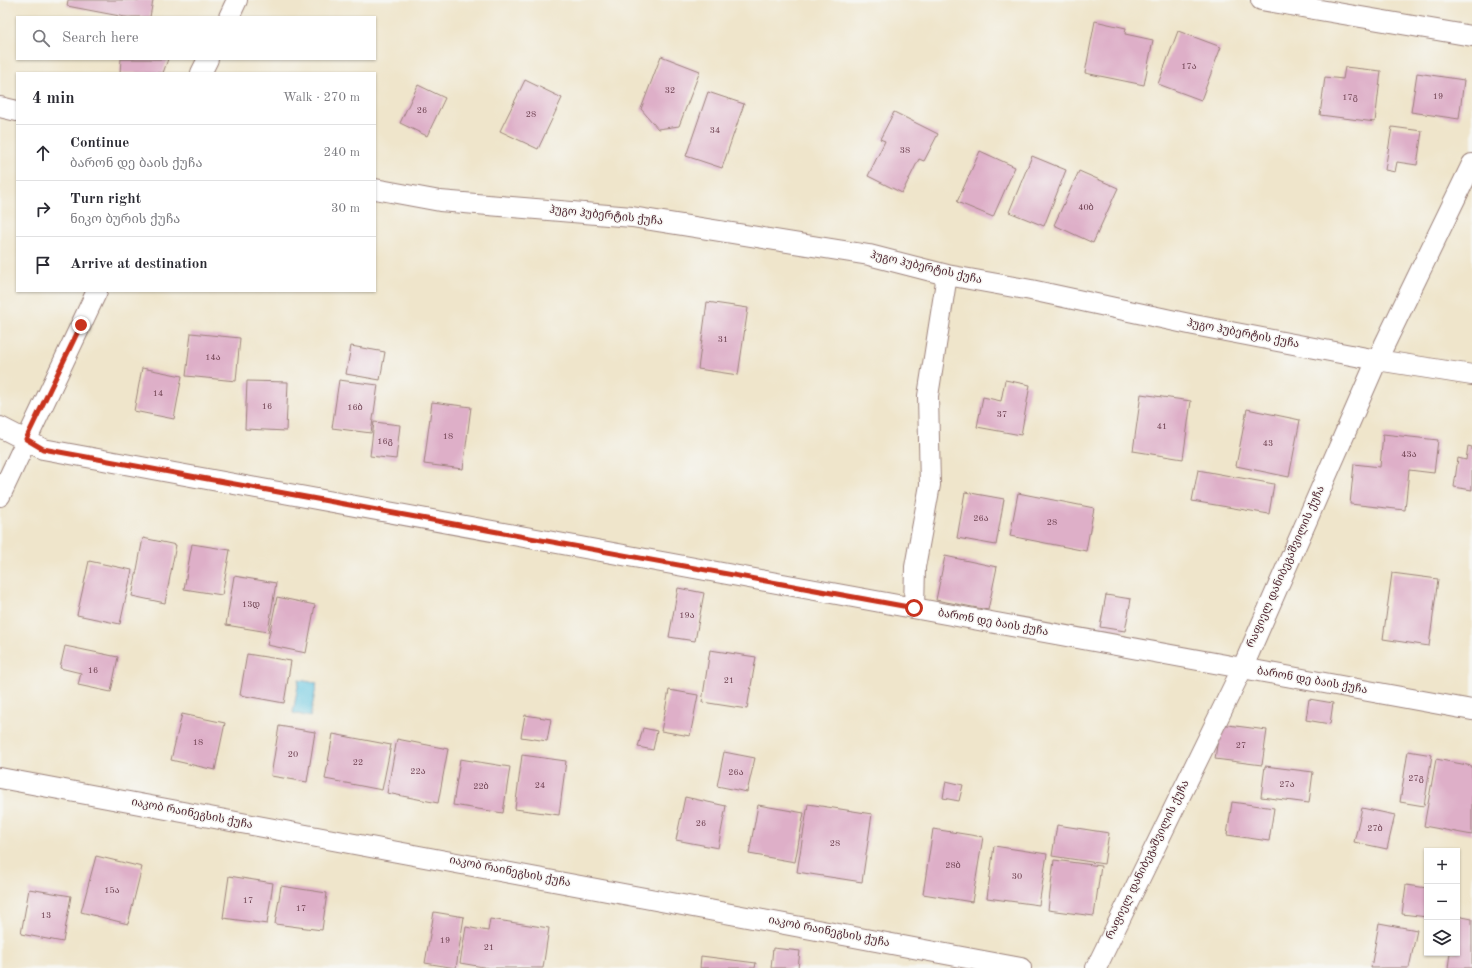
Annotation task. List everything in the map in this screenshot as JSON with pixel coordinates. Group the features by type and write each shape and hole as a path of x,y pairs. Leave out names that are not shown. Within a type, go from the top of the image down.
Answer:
{"street":[{"path":"229,16 237,0"},
{"path":"1261,0 1303,3 1472,36"},
{"path":"202,72 208,60"},
{"path":"0,107 16,111"},
{"name":"რაფიელ დანიბეგაშვილის ქუჩა","path":"1096,968 1242,669 1377,360 1472,164"},
{"name":"ჰუგო ჰუბერტის ქუჩა","path":"376,189 440,201 632,217 869,255 947,275 1031,290 1194,325 1377,360 1472,375"},
{"path":"914,608 915,567 930,485 928,396 947,275"},
{"path":"0,496 97,292"},
{"name":"ბარონ დე ბაის ქუჩა","path":"0,427 43,449 1472,710"},
{"name":"იაკობ რაინეგსის ქუჩა","path":"0,778 1021,968"}],"water":[{"path":"299,680 317,683 310,717 293,713"}],"building":[{"path":"68,0 153,0 150,16 120,16 67,6"},
{"path":"1095,21 1126,28 1125,34 1153,40 1144,85 1085,73"},
{"path":"1178,31 1221,47 1201,100 1158,84"},
{"path":"661,56 700,71 679,126 658,129 641,109"},
{"path":"121,60 168,60 163,72 120,72"},
{"path":"1345,67 1381,71 1375,122 1320,115 1325,77 1343,79"},
{"path":"1417,73 1464,80 1459,119 1411,112"},
{"path":"525,80 562,98 538,149 500,131"},
{"path":"418,85 445,98 427,136 400,123"},
{"path":"708,92 744,104 722,168 686,156"},
{"path":"894,112 938,134 924,161 919,159 902,193 868,176 885,141 880,139"},
{"path":"1392,127 1422,131 1417,165 1397,162 1395,172 1385,170"},
{"path":"980,151 1015,167 993,217 957,202"},
{"path":"1032,156 1066,170 1044,226 1009,212"},
{"path":"1079,171 1118,188 1093,243 1054,225"},
{"path":"707,302 748,308 738,375 698,369"},
{"path":"191,333 240,338 236,381 186,376"},
{"path":"351,346 385,352 380,380 346,374"},
{"path":"142,368 182,376 174,419 134,411"},
{"path":"339,380 378,385 371,433 332,428"},
{"path":"1005,380 1030,385 1021,435 977,427 983,397 1001,401"},
{"path":"247,381 288,382 286,431 245,429"},
{"path":"1141,394 1191,401 1183,459 1133,451"},
{"path":"432,402 471,407 463,469 424,464"},
{"path":"1247,409 1300,420 1289,477 1236,466"},
{"path":"374,422 400,425 396,459 370,456"},
{"path":"1383,434 1438,440 1434,473 1409,470 1405,510 1350,504 1354,464 1380,467"},
{"path":"1468,446 1472,447 1472,490 1454,487 1458,458 1466,460"},
{"path":"1198,470 1274,484 1269,514 1192,501"},
{"path":"965,492 1004,499 996,545 957,538"},
{"path":"1018,493 1094,508 1086,551 1010,536"},
{"path":"143,538 176,545 165,603 132,596"},
{"path":"192,544 230,550 222,595 184,589"},
{"path":"945,556 997,567 988,610 936,600"},
{"path":"89,561 132,570 120,624 77,615"},
{"path":"1392,573 1438,579 1429,646 1383,639"},
{"path":"234,576 276,583 268,632 226,625"},
{"path":"678,588 704,593 695,641 669,637"},
{"path":"1106,595 1131,599 1125,631 1100,627"},
{"path":"277,597 315,605 306,653 267,645"},
{"path":"65,646 118,657 111,692 78,685 81,673 60,668"},
{"path":"710,650 756,657 747,709 702,702"},
{"path":"247,654 291,661 284,703 240,695"},
{"path":"669,690 698,695 690,736 661,731"},
{"path":"1309,699 1333,703 1330,724 1306,720"},
{"path":"182,714 225,723 215,770 171,760"},
{"path":"525,715 551,719 547,741 521,737"},
{"path":"1220,724 1267,730 1262,765 1215,759"},
{"path":"279,726 315,732 307,782 271,776"},
{"path":"643,728 657,731 653,750 638,747"},
{"path":"333,734 391,745 382,790 325,779"},
{"path":"397,739 448,749 438,803 387,793"},
{"path":"1408,751 1432,755 1424,806 1400,802"},
{"path":"724,752 755,758 747,792 717,786"},
{"path":"522,755 566,761 559,815 515,809"},
{"path":"460,759 510,767 503,813 453,805"},
{"path":"1436,759 1472,766 1472,835 1424,826"},
{"path":"1265,766 1313,772 1309,803 1261,797"},
{"path":"946,781 963,785 959,801 943,798"},
{"path":"685,797 726,806 718,848 676,840"},
{"path":"1232,802 1274,808 1269,841 1227,835"},
{"path":"808,804 872,814 862,882 797,872"},
{"path":"758,805 804,813 795,862 749,854"},
{"path":"1362,808 1395,815 1387,849 1354,842"},
{"path":"1057,825 1109,833 1104,864 1052,856"},
{"path":"933,829 983,837 972,902 923,894"},
{"path":"994,846 1047,854 1039,905 987,898"},
{"path":"96,856 142,867 128,924 81,912"},
{"path":"1054,860 1101,866 1094,916 1048,910"},
{"path":"229,876 273,883 267,924 223,918"},
{"path":"1406,885 1424,888 1424,917 1402,914"},
{"path":"281,886 327,893 322,930 275,924"},
{"path":"29,889 71,896 63,942 21,934"},
{"path":"434,912 464,917 456,968 425,963"},
{"path":"1460,917 1472,919 1472,968 1448,968 1450,956 1460,956"},
{"path":"490,919 549,928 543,968 489,968 460,963 466,927 488,931"},
{"path":"1379,923 1417,930 1409,968 1371,968"},
{"path":"773,948 800,951 798,968 771,968"},
{"path":"701,956 756,963 755,968 700,968"}],"route":[{"path":"81,325 26,439 43,449 914,608"}]}
